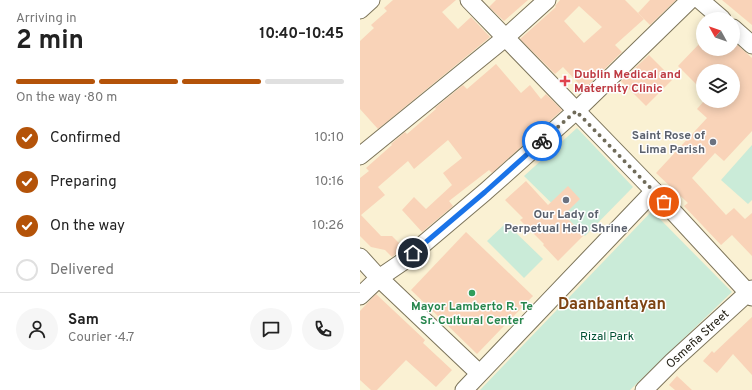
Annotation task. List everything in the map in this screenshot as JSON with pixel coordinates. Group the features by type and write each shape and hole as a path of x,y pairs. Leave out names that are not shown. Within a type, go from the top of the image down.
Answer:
{"street":[{"path":"360,10 371,0"},
{"path":"469,0 751,293"},
{"path":"360,156 505,38 547,0"},
{"path":"360,296 379,278 407,258 485,192 576,111 690,0"},
{"path":"700,0 714,12"},
{"path":"740,34 752,45"},
{"path":"464,390 654,191"},
{"path":"360,257 379,278 479,373"},
{"name":"Osmeña Street","path":"644,390 683,352 751,293"}],"green space":[{"path":"577,128 633,187 585,236 524,176"},
{"path":"752,145 752,200 748,204 721,180"},
{"name":"Rizal Park","path":"652,211 732,292 630,390 480,390"},
{"path":"506,223 543,259 524,278 487,241"}],"building":[{"path":"393,0 456,0 442,12 458,29 471,17 490,37 378,129 360,109 360,41 374,28 371,25 387,11 384,8"},
{"path":"496,0 528,0 504,21 489,7"},
{"path":"560,0 625,0 644,19 615,45 622,52 584,89 563,67 555,74 520,39 556,7 555,6","holes":["579,6 602,27 584,43 564,21"]},
{"path":"650,0 676,0 650,25 638,13"},
{"path":"722,0 752,0 752,25 740,15 740,12 736,12"},
{"path":"696,47 696,56 740,56 740,47 752,58 752,131 724,161 715,153 692,178 726,215 734,208 745,219 752,213 752,256 732,235 721,245 684,206 688,203 656,173 707,118 697,109 698,108 740,108 740,64 696,64 696,84 678,66"},
{"path":"649,55 673,79 646,106 621,81"},
{"path":"496,64 521,93 530,85 541,99 546,94 562,110 492,173 489,170 449,201 453,206 422,232 402,210 414,197 426,209 452,185 443,173 462,158 448,140 414,169 408,161 378,187 385,195 361,215 381,236 392,236 404,248 392,257 385,250 371,247 360,236 360,178 369,171 366,168 405,132 407,134 463,85 467,89"},
{"path":"526,181 548,205 568,186 580,199 564,215 584,235 558,261 543,245 544,244 520,220 523,218 505,200"},
{"name":"Mayor Lamberto R. Te Sr. Cultural Center","path":"466,232 533,296 477,354 411,290"},
{"path":"376,294 425,340 423,343 452,370 436,387 406,360 377,390 371,390 360,380 360,311"},
{"path":"752,317 752,375 733,354 717,373 703,361 712,351 714,353"},
{"path":"677,376 692,390 675,390 669,385"}],"way so far":[{"path":"542,141 576,111 664,202"}],"place":[{"name":"Dublin Medical and Maternity Clinic","path":"565,81"},
{"name":"Saint Rose of Lima Parish","path":"713,142"},
{"name":"Our Lady of Perpetual Help Shrine","path":"566,200"},
{"name":"Mayor Lamberto R. Te Sr. Cultural Center","path":"472,293"}],"district":[{"name":"Daanbantayan","path":"612,303"}],"route":[{"path":"413,253 542,141"}]}
